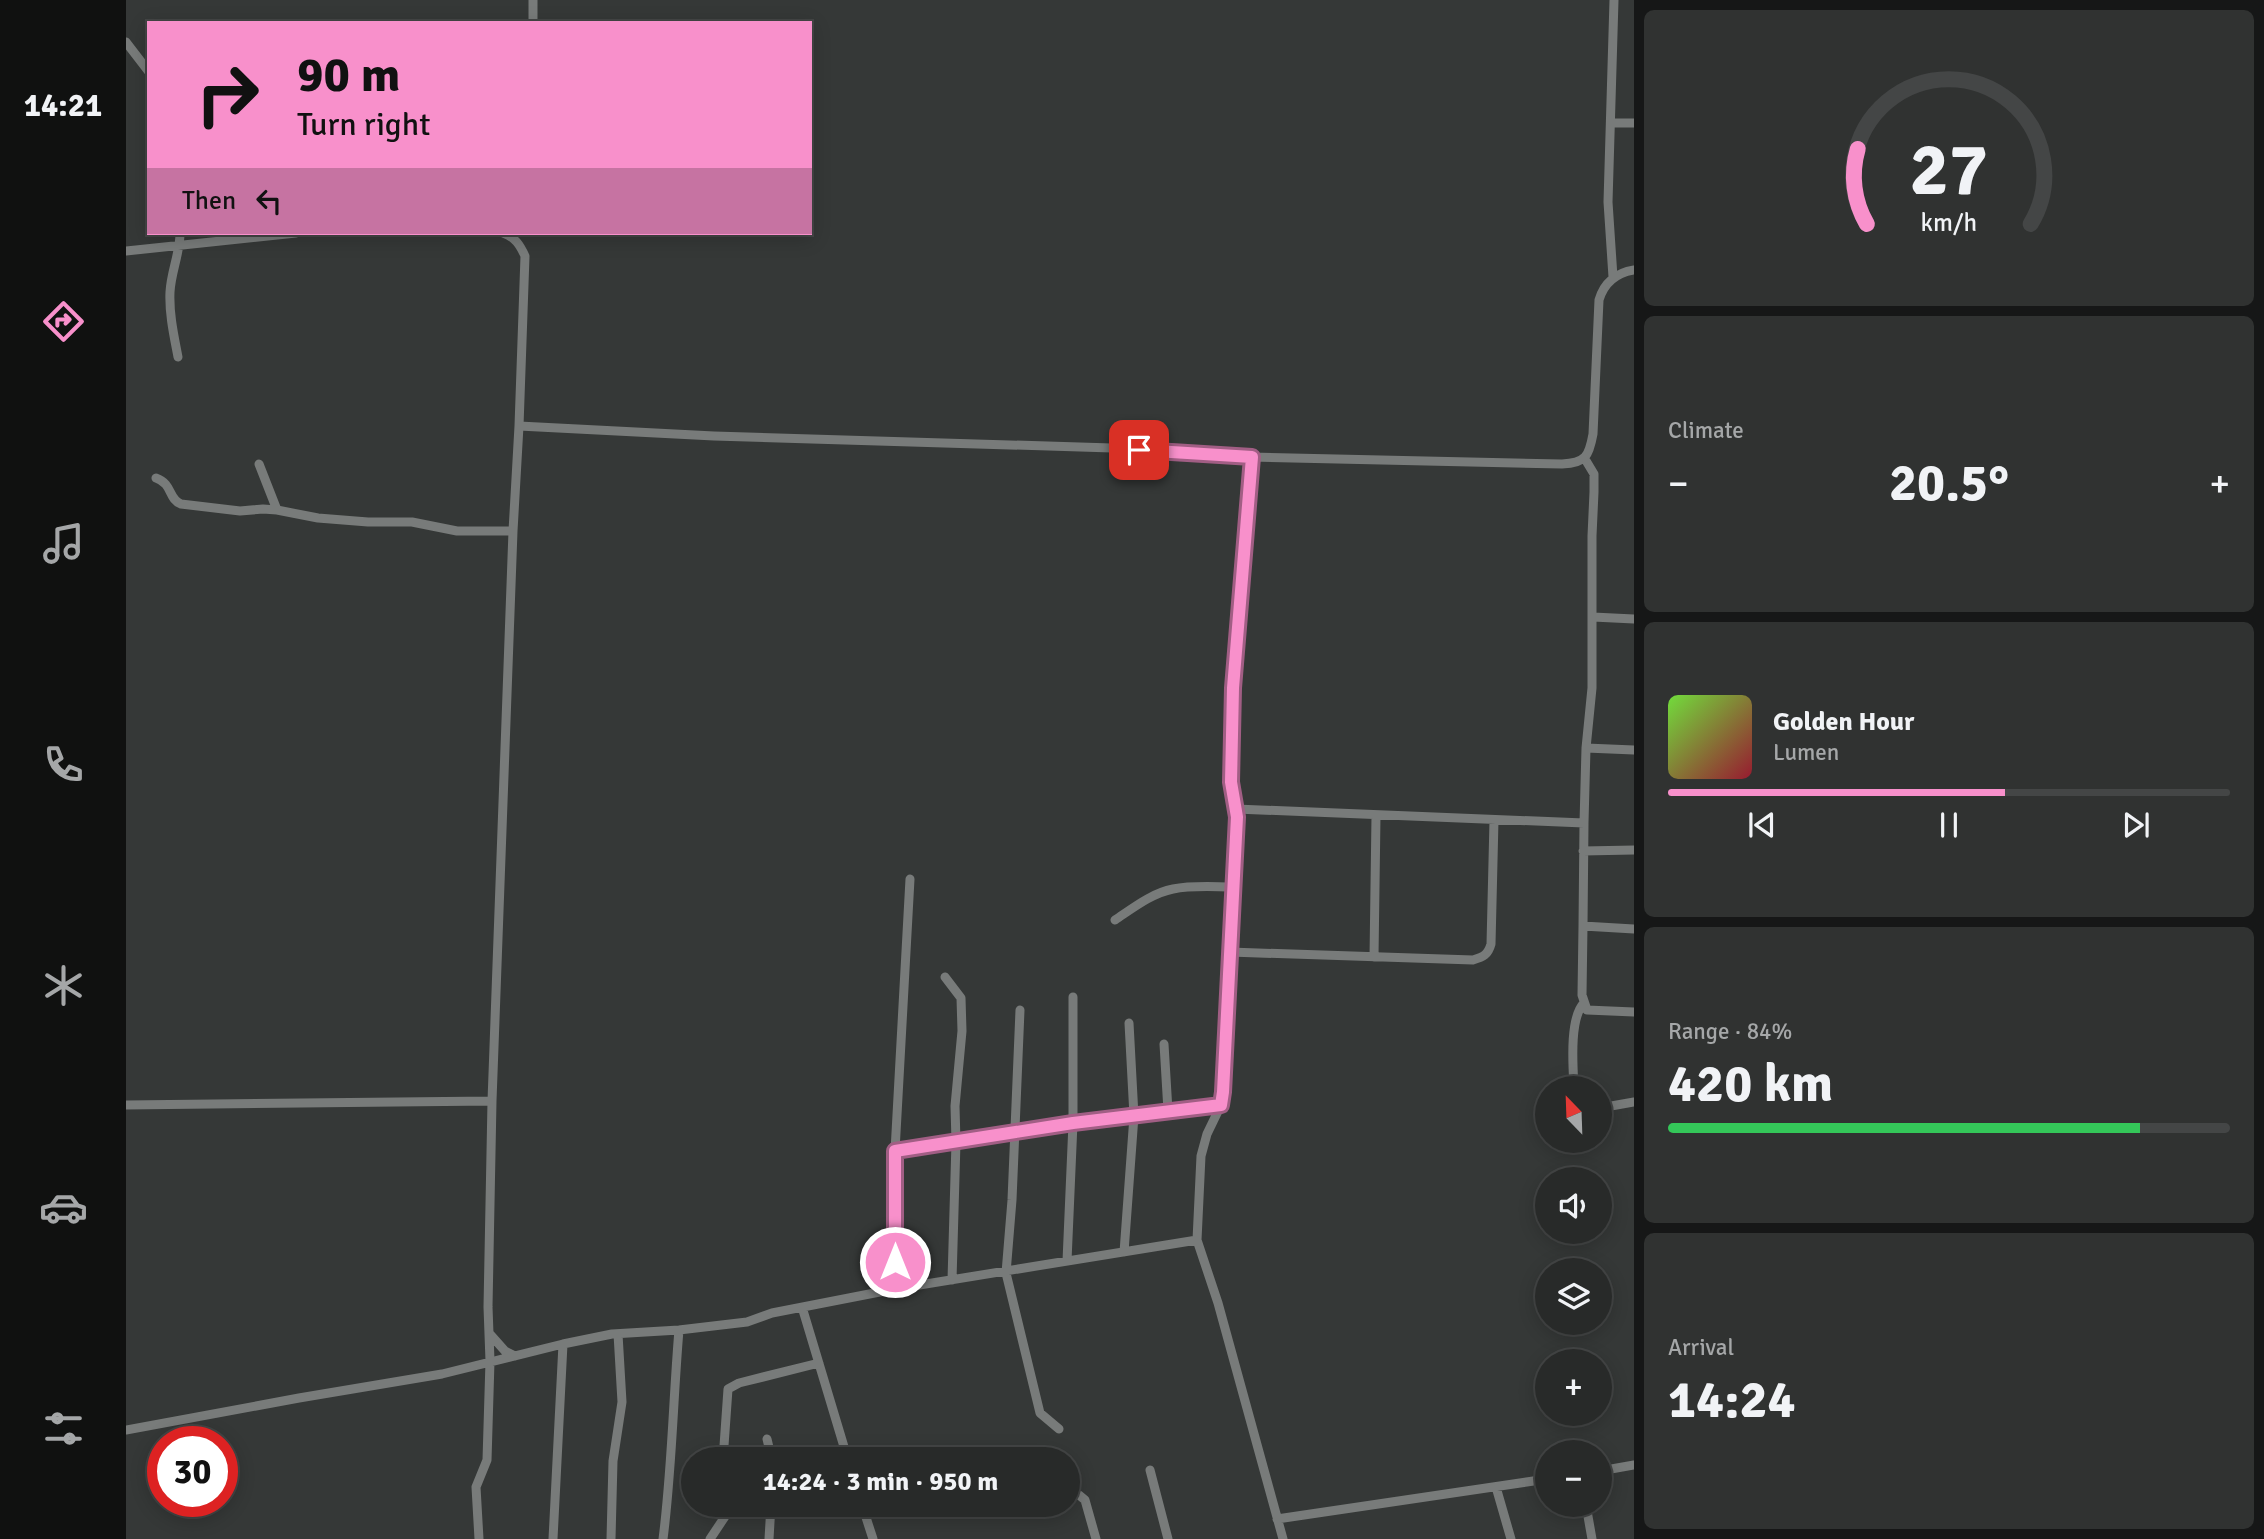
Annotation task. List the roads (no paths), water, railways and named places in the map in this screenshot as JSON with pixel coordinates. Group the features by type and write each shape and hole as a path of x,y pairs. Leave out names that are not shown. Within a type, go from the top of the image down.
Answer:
{"street":[{"path":"533,0 533,21"},
{"path":"1614,0 1608,202 1614,277"},
{"path":"126,42 147,69"},
{"path":"1612,122 1634,123"},
{"path":"178,357 172,326 170,293 180,235"},
{"path":"126,251 275,235"},
{"path":"479,1539 476,1487 487,1460 492,1101 525,271 525,256 520,245 507,235"},
{"path":"520,245 522,235"},
{"path":"519,426 728,436 1112,448 1252,457 1574,464 1585,459 1593,434 1599,300 1602,289 1614,277 1634,270"},
{"path":"1252,457 1233,688 1231,782 1236,809 1223,1092 1221,1105 1207,1134 1201,1156 1197,1240 1218,1303 1283,1539"},
{"path":"1585,459 1594,474 1592,688 1586,748 1582,995 1587,1010 1634,1012"},
{"path":"259,464 278,510"},
{"path":"156,478 168,485 174,499 181,504 240,511 278,510 318,518 368,522 412,522 457,531 513,531"},
{"path":"1593,617 1634,619"},
{"path":"1586,748 1634,750"},
{"path":"1236,809 1584,823"},
{"path":"1374,957 1376,816"},
{"path":"1230,952 1473,960 1483,958 1489,952 1491,944 1494,820"},
{"path":"1583,851 1634,850"},
{"path":"895,1289 895,1151 910,879"},
{"path":"1115,920 1146,900 1170,889 1234,887"},
{"path":"1583,926 1634,929"},
{"path":"945,977 961,998 962,1031 955,1106 952,1280"},
{"path":"1067,1261 1073,1123 1073,998"},
{"path":"1573,1076 1572,1057 1577,1010 1584,1003"},
{"path":"1020,1010 1006,1273 1040,1413 1059,1429"},
{"path":"1124,1252 1133,1116 1129,1023"},
{"path":"1164,1044 1168,1111"},
{"path":"126,1105 492,1101"},
{"path":"1612,1106 1634,1102"},
{"path":"895,1151 1073,1123 1221,1105"},
{"path":"126,1430 442,1374 563,1344 618,1334 747,1322 772,1313 895,1289 1197,1240"},
{"path":"802,1307 844,1447"},
{"path":"663,1539 669,1496 679,1330"},
{"path":"489,1333 505,1351 516,1356"},
{"path":"611,1539 614,1461 622,1402 618,1334"},
{"path":"553,1539 563,1344"},
{"path":"724,1447 728,1389 739,1383 819,1363"},
{"path":"767,1439 769,1447"},
{"path":"1612,1469 1634,1465"},
{"path":"1150,1469 1168,1539"},
{"path":"1277,1518 1535,1481"},
{"path":"1496,1487 1511,1539"},
{"path":"1080,1496 1085,1500 1096,1539"},
{"path":"710,1539 724,1517"},
{"path":"769,1539 770,1517"},
{"path":"866,1517 873,1539"},
{"path":"1588,1517 1592,1539"}]}
